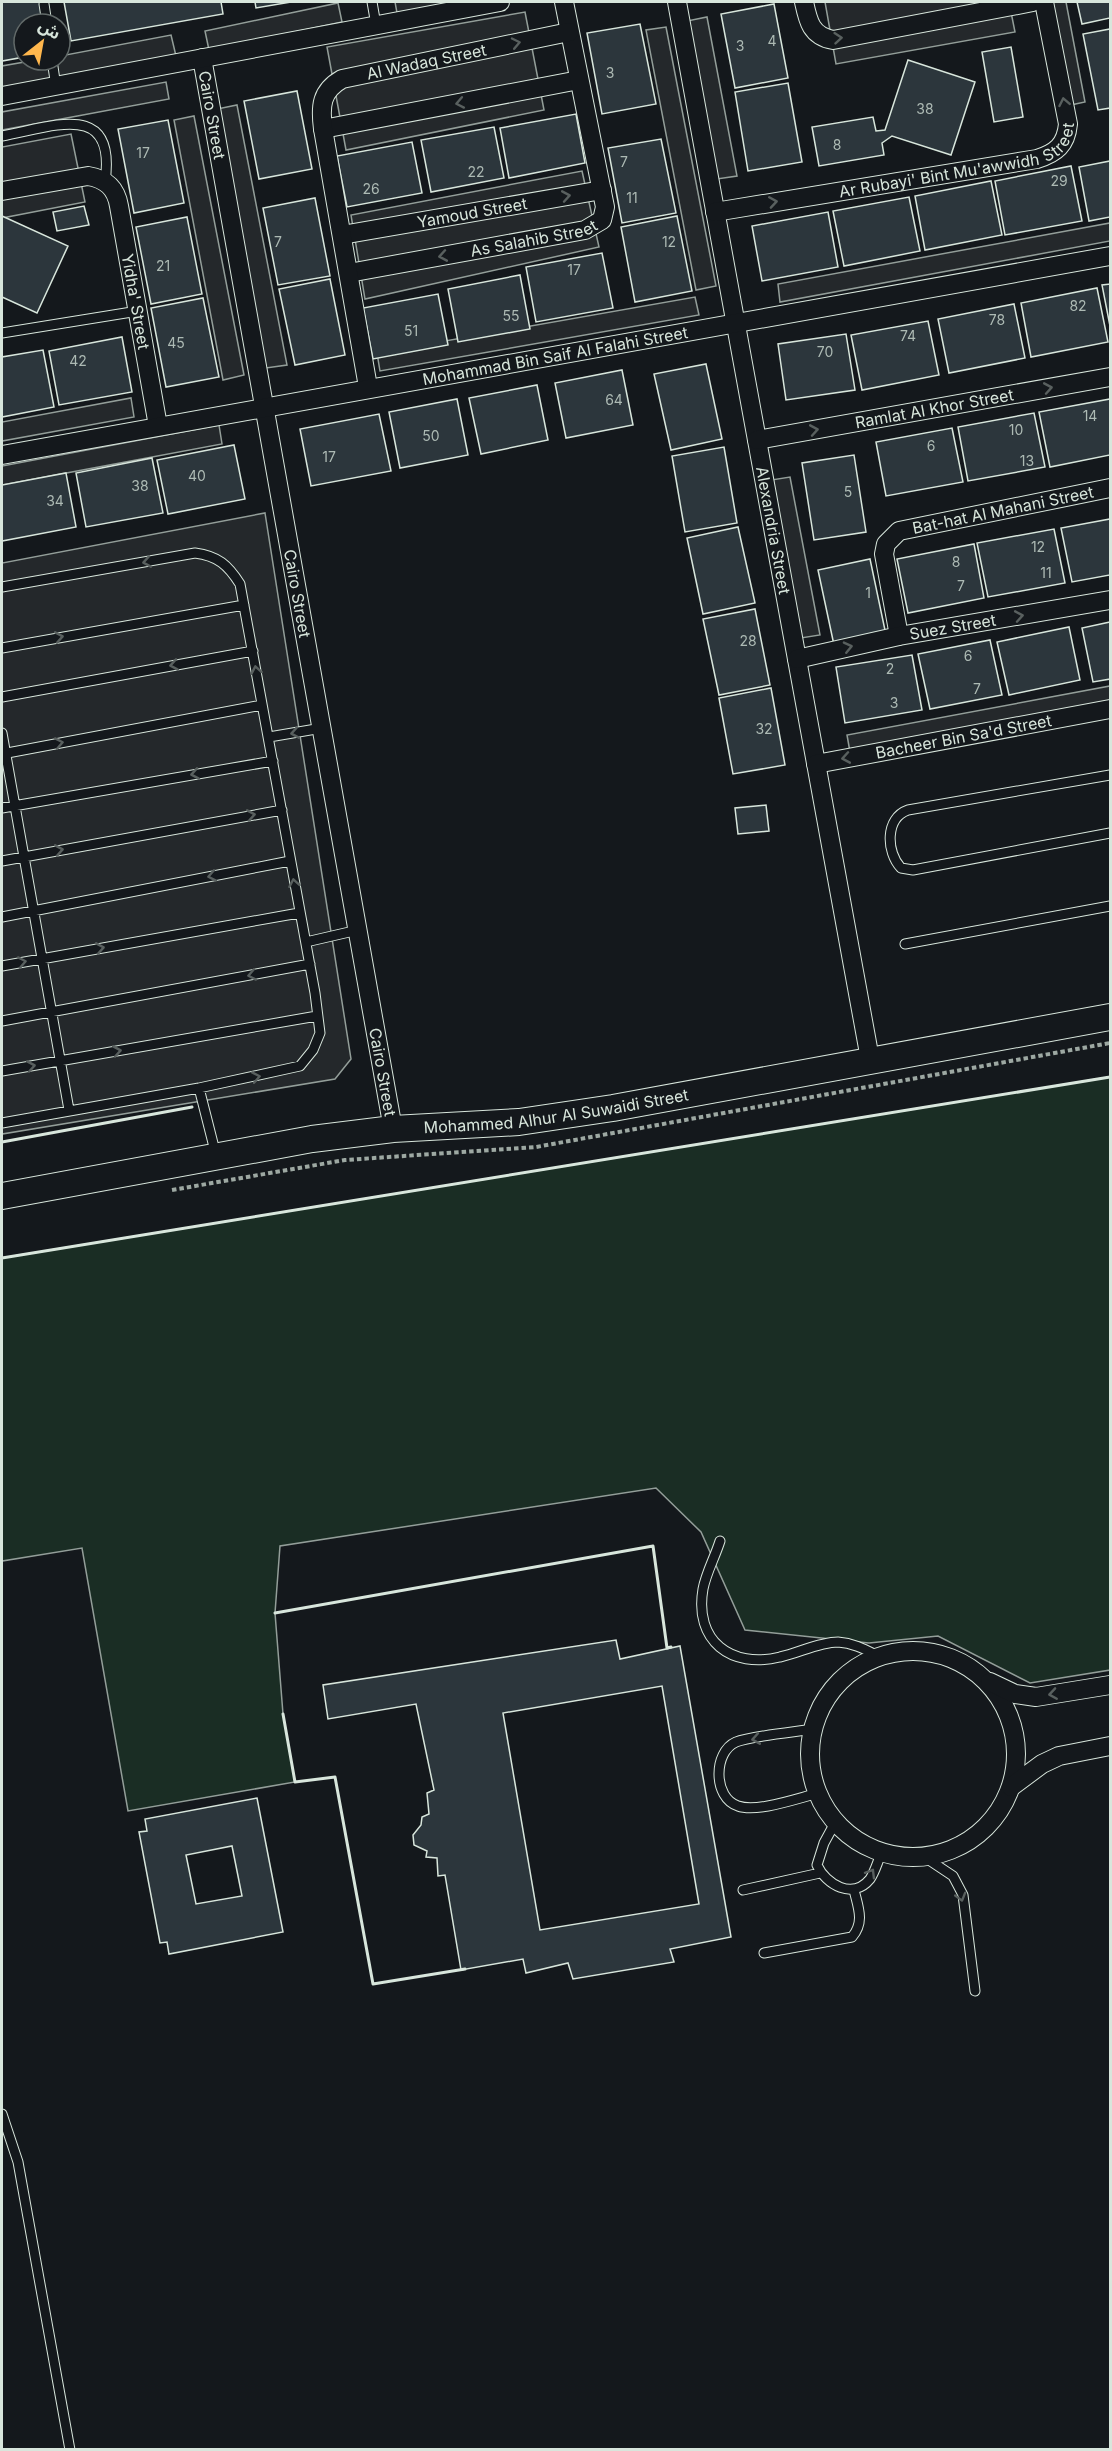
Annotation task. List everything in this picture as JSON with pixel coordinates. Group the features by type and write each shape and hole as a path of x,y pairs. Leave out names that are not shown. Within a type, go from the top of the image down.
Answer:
{"street":[{"path":"2,96 501,2"},
{"name":"As Salahib Street","path":"349,273 592,228 602,220 603,195 564,2"},
{"name":"Alexandria Street","path":"677,2 870,1059"},
{"path":"804,2 813,30 833,40 1033,2"},
{"name":"Ar Rubayi' Bint Mu'awwidh Street","path":"715,212 1036,159 1056,151 1064,143 1068,124 1044,2"},
{"name":"Al Wadaq Street","path":"368,387 322,124 324,94 342,79 569,32"},
{"name":"Cairo Street","path":"202,58 393,1129"},
{"path":"322,124 579,80"},
{"path":"2,191 88,176 105,182"},
{"name":"Yidha' Street","path":"105,182 117,197 158,426"},
{"name":"Yamoud Street","path":"342,235 603,195"},
{"name":"Mohammad Bin Saif Al Falahi Street","path":"2,455 368,387 1110,256"},
{"name":"Ramlat Al Khor Street","path":"757,440 1110,377"},
{"name":"Bat-hat Al Mahani Street","path":"899,636 884,554 886,544 891,538 907,528 1110,488"},
{"name":"Suez Street","path":"797,659 899,636 1110,600"},
{"name":"Bacheer Bin Sa'd Street","path":"816,764 1110,709"},
{"name":"Mohammed Alhur Al Suwaidi Street","path":"2,1196 216,1155 393,1129 456,1127 566,1116 1110,1017"},
{"path":"984,1679 1002,1702 1014,1729 1017,1758 1011,1787 998,1813 983,1830 948,1851 923,1856 882,1852 852,1837 828,1813 813,1782 810,1749 816,1716 834,1687 859,1665 890,1653 924,1651 956,1660 984,1679 1015,1694 1036,1696 1110,1685"},
{"path":"1011,1787 1042,1764 1059,1756 1110,1746"}],"lane":[{"path":"372,2 376,25"},
{"path":"44,4 45,12"},
{"path":"54,72 56,87"},
{"name":"Yidha' Street","path":"2,136 70,124 85,124 98,133 102,140 107,160 105,182"},
{"path":"2,333 138,311"},
{"path":"2,587 195,553 211,555 229,566 240,584 310,964 320,1033 313,1050 300,1066 199,1088 2,1123"},
{"path":"2,648 244,605"},
{"path":"2,697 253,651"},
{"path":"3,754 262,705"},
{"path":"268,737 322,728"},
{"path":"2,732 3,754 15,805 69,1110"},
{"path":"2,808 273,761"},
{"path":"1110,775 908,810 900,813 893,821 891,831 894,861 901,868 913,870 1110,833"},
{"path":"2,861 282,810"},
{"path":"2,917 290,861"},
{"path":"905,944 1110,906"},
{"path":"2,966 299,913"},
{"path":"306,942 358,930"},
{"path":"2,1021 310,964"},
{"path":"2,1071 317,1016"},
{"path":"199,1088 216,1155"},
{"path":"720,1541 703,1590 704,1619 710,1638 723,1652 746,1660 778,1658 835,1642 856,1645 880,1657"},
{"path":"814,1729 736,1742 723,1753 718,1769 726,1798 736,1806 751,1809 819,1793"},
{"path":"836,1821 824,1843 817,1865 826,1880 841,1889 854,1890 870,1878 882,1852"},
{"path":"923,1856 952,1876 963,1895 975,1990"},
{"path":"743,1890 820,1873"},
{"path":"764,1953 852,1937 861,1921 854,1890"},
{"path":"2,2114 18,2162 70,2450"}],"path":[{"path":"345,1160 536,1147 1110,1044"}],"green space":[{"path":"1110,1077 1110,1670 1030,1683 938,1636 869,1643 745,1630 701,1532 656,1488 280,1546 275,1613 283,1714 295,1782 128,1811 82,1548 2,1561 2,1258"}],"shaded area":[{"path":"395,2 462,2 397,13"},
{"path":"825,2 1009,2 1015,32 836,64"},
{"path":"1046,2 1066,2 1085,102 1066,106"},
{"path":"338,3 342,22 209,50 205,31"},
{"path":"525,12 544,110 346,150 327,47"},
{"path":"707,17 737,176 717,179 687,21"},
{"path":"666,27 716,286 696,290 646,30"},
{"path":"171,35 176,56 2,88 2,66 12,64 12,72 72,72 72,54"},
{"path":"166,82 169,99 2,130 2,112"},
{"path":"237,105 287,365 266,368 217,109"},
{"path":"194,116 244,375 223,380 174,120"},
{"path":"71,134 85,202 2,218 2,147"},
{"path":"582,171 599,247 365,299 351,215"},
{"path":"1110,223 1110,241 780,302 778,284"},
{"path":"695,297 699,315 380,371 377,353"},
{"path":"131,398 134,417 2,441 2,422"},
{"path":"219,425 222,444 2,485 2,466"},
{"path":"790,477 820,635 801,638 771,480"},
{"path":"265,513 351,1059 335,1079 2,1134 2,563"},
{"path":"1110,686 1110,703 850,752 847,735"}],"building":[{"path":"2,2 40,2 42,12 12,12 12,59 2,61"},
{"path":"64,2 221,2 223,14 72,41 72,12 66,12"},
{"path":"255,2 291,2 256,8"},
{"path":"1077,2 1110,2 1110,18 1082,24"},
{"path":"774,4 788,78 735,88 721,14"},
{"path":"640,24 656,104 602,114 587,33"},
{"path":"1110,29 1110,108 1098,110 1083,34"},
{"path":"1011,47 1023,117 994,122 982,52"},
{"path":"908,60 975,82 951,155 892,136 882,143 884,155 819,166 812,127 873,117 876,131 885,130"},
{"path":"788,83 802,162 748,171 735,92"},
{"path":"297,91 312,169 259,179 244,101"},
{"path":"576,114 585,163 509,178 500,128"},
{"path":"168,120 184,203 134,213 118,129"},
{"path":"494,127 504,178 431,192 421,140"},
{"path":"661,139 676,213 622,223 608,148"},
{"path":"412,142 422,193 347,207 337,156"},
{"path":"1110,161 1110,217 1089,221 1079,167"},
{"path":"1071,166 1082,221 1005,235 995,181"},
{"path":"991,181 1002,235 925,250 915,196"},
{"path":"909,197 920,251 844,266 833,211"},
{"path":"315,198 330,276 278,285 263,208"},
{"path":"84,206 89,225 57,231 53,212"},
{"path":"828,212 838,267 762,281 752,226"},
{"path":"2,216 68,246 37,313 2,297"},
{"path":"677,216 692,291 635,302 621,227"},
{"path":"187,217 202,294 151,304 136,227"},
{"path":"602,253 613,308 536,322 526,267"},
{"path":"520,275 530,329 458,342 448,289"},
{"path":"330,279 345,355 295,365 279,289"},
{"path":"1110,284 1110,326 1102,285"},
{"path":"1097,288 1108,342 1031,357 1021,303"},
{"path":"438,294 448,345 373,359 363,308"},
{"path":"203,298 219,377 166,387 151,308"},
{"path":"1014,304 1025,358 949,373 938,319"},
{"path":"928,321 939,375 862,390 851,335"},
{"path":"846,334 855,390 786,400 778,344"},
{"path":"122,337 132,392 59,405 49,351"},
{"path":"43,350 54,407 2,417 2,357"},
{"path":"706,364 722,439 671,450 654,374"},
{"path":"622,370 633,425 566,438 555,383"},
{"path":"537,385 548,440 481,454 469,398"},
{"path":"457,399 468,455 400,468 389,412"},
{"path":"1110,399 1110,455 1050,467 1039,412"},
{"path":"1034,413 1045,467 968,481 958,427"},
{"path":"379,414 391,471 311,486 300,429"},
{"path":"952,428 963,482 886,496 876,442"},
{"path":"234,445 245,499 168,514 157,460"},
{"path":"724,447 737,523 685,532 672,456"},
{"path":"854,455 866,532 814,540 802,463"},
{"path":"152,458 163,513 86,527 76,473"},
{"path":"66,473 76,527 2,541 2,485"},
{"path":"1110,519 1110,575 1072,582 1061,528"},
{"path":"738,527 755,603 703,614 687,538"},
{"path":"1054,529 1065,583 988,597 977,543"},
{"path":"974,544 984,598 908,613 897,559"},
{"path":"870,559 886,635 834,645 818,570"},
{"path":"755,609 770,685 719,695 703,619"},
{"path":"1110,622 1110,679 1093,682 1082,628"},
{"path":"1069,627 1080,680 1009,695 997,642"},
{"path":"990,640 1002,695 930,709 918,654"},
{"path":"912,655 922,710 845,723 836,667"},
{"path":"771,688 785,765 733,774 719,698"},
{"path":"766,805 769,831 738,834 735,808"},
{"path":"616,1640 620,1659 680,1646 731,1937 670,1949 674,1962 573,1979 568,1963 526,1973 523,1959 461,1970 445,1875 438,1876 437,1858 426,1857 427,1851 414,1845 413,1835 421,1825 422,1817 429,1814 427,1793 434,1790 416,1704 328,1719 323,1685","holes":["662,1686 699,1904 540,1930 503,1713"]},
{"path":"257,1798 283,1932 169,1954 167,1942 160,1943 139,1832 147,1831 145,1819","holes":["232,1846 242,1896 196,1904 186,1855"]}],"wall":[{"path":"2,1258 1110,1077"},
{"path":"2,1142 192,1107"},
{"path":"275,1613 653,1546 667,1648 671,1647"},
{"path":"283,1714 295,1782 335,1777 373,1984 465,1969"}]}
